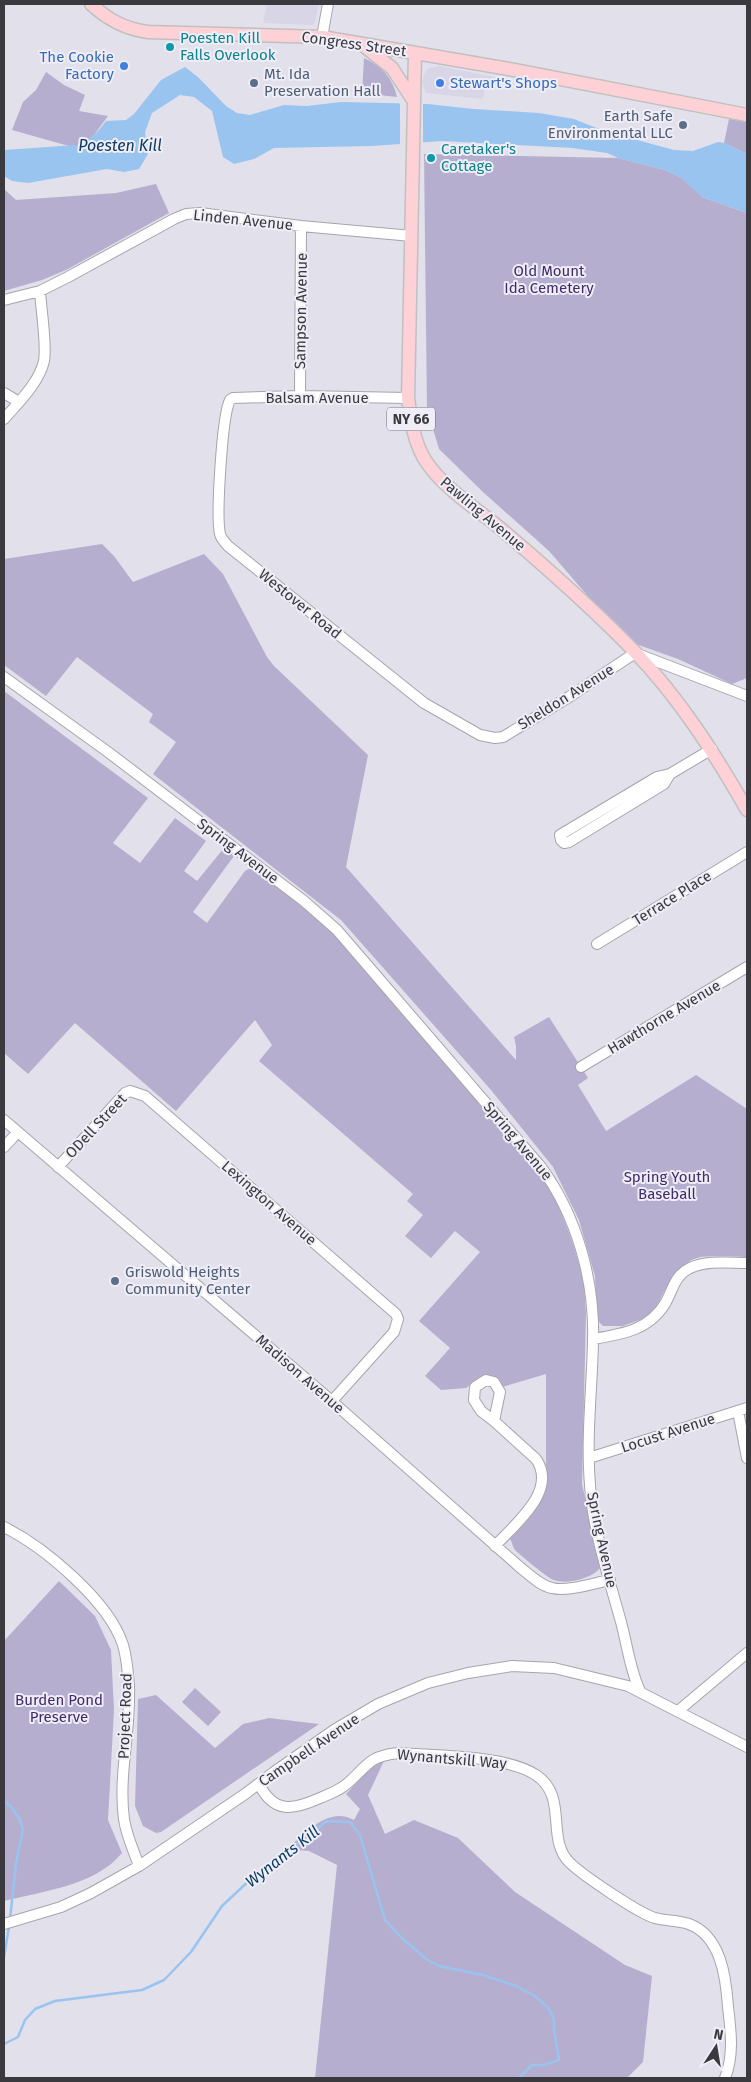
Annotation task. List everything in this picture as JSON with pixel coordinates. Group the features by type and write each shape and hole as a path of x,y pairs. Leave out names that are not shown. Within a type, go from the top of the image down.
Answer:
{"main road":[{"name":"Congress Street","path":"91,4 120,26 148,32 322,37 518,70 747,116"},
{"path":"360,43 392,68 413,100"},
{"name":"Pawling Avenue","path":"415,53 408,398 413,431 418,446 426,462 442,482 521,546 636,653 677,702 712,749 747,810"}],"street":[{"path":"322,37 328,4"},
{"name":"Linden Avenue","path":"4,300 40,290 68,278 186,214 200,213 302,226 412,236"},
{"name":"Sampson Avenue","path":"300,396 302,226"},
{"path":"4,419 36,378 44,360 40,290"},
{"path":"4,392 19,402"},
{"name":"Balsam Avenue","path":"228,403 233,398 300,396 408,398"},
{"name":"Westover Road","path":"228,403 224,419 221,465 219,523 222,540 424,703 480,735 495,738"},
{"path":"636,653 744,692"},
{"name":"Sheldon Avenue","path":"495,738 503,737 636,653"},
{"name":"Spring Avenue","path":"4,677 108,752 304,901 338,930 552,1182 562,1199 582,1255 590,1285 593,1339 589,1458 594,1513 640,1691"},
{"path":"670,774 664,784 577,838 564,843 561,840 560,835 658,777 670,774 712,749"},
{"name":"Terrace Place","path":"597,944 747,852"},
{"name":"Hawthorne Avenue","path":"582,1067 747,967"},
{"name":"ODell Street","path":"58,1167 118,1099 130,1091 135,1092"},
{"name":"Lexington Avenue","path":"135,1092 145,1096 392,1308 398,1319 394,1332 332,1402"},
{"name":"Madison Avenue","path":"4,1120 535,1579 551,1588 560,1589 610,1580"},
{"path":"4,1147 18,1132"},
{"path":"593,1339 623,1334 645,1325 654,1318 666,1301 673,1284 688,1269 702,1264 747,1263"},
{"path":"742,1409 747,1458"},
{"name":"Locust Avenue","path":"589,1458 742,1409"},
{"path":"494,1421 536,1459 541,1465 543,1478 535,1500 495,1546"},
{"name":"Project Road","path":"4,1527 22,1536 72,1576 106,1614 123,1646 129,1688 122,1784 124,1820 139,1866"},
{"path":"678,1711 747,1652"},
{"name":"Campbell Avenue","path":"4,1924 61,1907 91,1894 139,1866 334,1730 378,1704 428,1683 468,1673 512,1666 554,1668 600,1678 640,1691"},
{"path":"640,1691 747,1747"},
{"name":"Wynantskill Way","path":"259,1784 264,1795 276,1804 289,1808 296,1807 341,1788 373,1760 387,1754 399,1753 502,1761 520,1767 537,1776 548,1788 555,1800 560,1852 569,1862 623,1900 654,1918 688,1923 701,1931 714,1944 727,1990 732,2047 725,2078"}],"shaded area":[{"path":"267,4 319,4 314,25 263,23"},
{"path":"439,66 504,79 502,86 486,83 483,99 426,93 422,82 425,73 429,68"}],"green space":[{"path":"364,58 381,68 393,84 397,97 362,93"},
{"path":"46,72 64,85 85,95 79,111 108,116 83,150 12,130 23,102 36,90"},
{"path":"729,119 747,122 747,154 724,143"},
{"name":"Old Mount Ida Cemetery","path":"424,154 618,158 665,170 704,188 702,197 747,213 747,678 732,684 678,659 633,643 593,602 549,551 483,492 439,449 427,409"},
{"path":"156,184 169,213 66,270 42,280 4,291 4,189 16,200 116,193"},
{"name":"Spring Youth Baseball","path":"102,544 114,556 133,582 204,554 223,574 267,657 274,666 368,755 346,867 516,1060 514,1037 549,1017 588,1078 578,1085 606,1131 696,1075 747,1109 747,1257 697,1258 682,1267 675,1274 653,1315 623,1326 603,1326 597,1320 595,1276 579,1220 553,1167 491,1090 341,920 153,774 176,742 149,722 153,714 77,657 46,696 4,665 4,559"},
{"path":"4,691 148,798 113,843 140,863 175,818 206,841 184,871 197,881 224,848 234,856 193,912 207,923 245,871 252,867 332,931 545,1179 568,1230 584,1285 586,1312 582,1484 601,1567 597,1571 580,1580 566,1582 554,1580 541,1572 516,1551 509,1538 546,1472 546,1374 502,1387 500,1381 487,1376 479,1378 466,1388 441,1390 425,1376 450,1348 419,1321 480,1252 455,1231 431,1258 405,1236 423,1215 407,1201 413,1194 259,1061 272,1045 255,1020 176,1111 75,1023 28,1074 4,1053"},
{"name":"Burden Pond Preserve","path":"59,1581 95,1616 111,1650 114,1710 108,1820 122,1853 98,1873 83,1880 68,1886 4,1901 4,1641"},
{"path":"195,1688 221,1712 208,1726 182,1702"},
{"path":"156,1695 215,1748 243,1724 269,1718 319,1724 161,1832 156,1833 143,1826 135,1806 138,1699"},
{"path":"384,1761 368,1795 385,1834 414,1820 458,1838 515,1892 625,1965 652,1976 643,2062 627,2078 315,2078 337,1865 309,1851 287,1849 310,1829 326,1819 335,1816 354,1820 360,1809 346,1794 372,1767"}],"water":[{"name":"Poesten Kill","path":"185,67 198,77 226,106 237,113 250,115 284,105 307,106 341,102 427,104 539,113 574,119 604,131 674,150 693,151 718,142 724,143 747,154 747,213 702,197 680,177 665,170 618,158 607,153 572,148 442,141 372,146 274,148 254,159 234,164 223,157 212,111 194,97 180,95 152,113 145,132 148,154 139,169 124,172 107,169 28,183 12,181 4,176 4,150 76,145 86,141 106,121 126,120 134,114 161,80"}],"pier":[{"path":"400,101 423,102 423,145 400,146"}],"waterway":[{"name":"Wynants Kill","path":"4,1801 19,1818 23,1829 16,1864 10,1919"},
{"name":"Wynants Kill","path":"4,2044 18,2037 25,2020 35,2009 55,2001 142,1990 164,1980 191,1952 222,1906 254,1876 327,1821 350,1822 360,1835 385,1920 402,1938 426,1959 439,1966 483,1975 516,1986 535,1996 549,2009 554,2020 559,2060 544,2065 532,2065 519,2078"},
{"name":"Wynants Kill","path":"4,1957 9,1927"}],"place":[{"name":"Poesten Kill Falls Overlook","path":"170,47"},
{"name":"The Cookie Factory","path":"124,66"},
{"name":"Mt. Ida Preservation Hall","path":"254,83"},
{"name":"Stewart's Shops","path":"440,83"},
{"name":"Earth Safe Environmental LLC","path":"683,125"},
{"name":"Caretaker's Cottage","path":"431,158"},
{"name":"Griswold Heights Community Center","path":"115,1281"}]}
